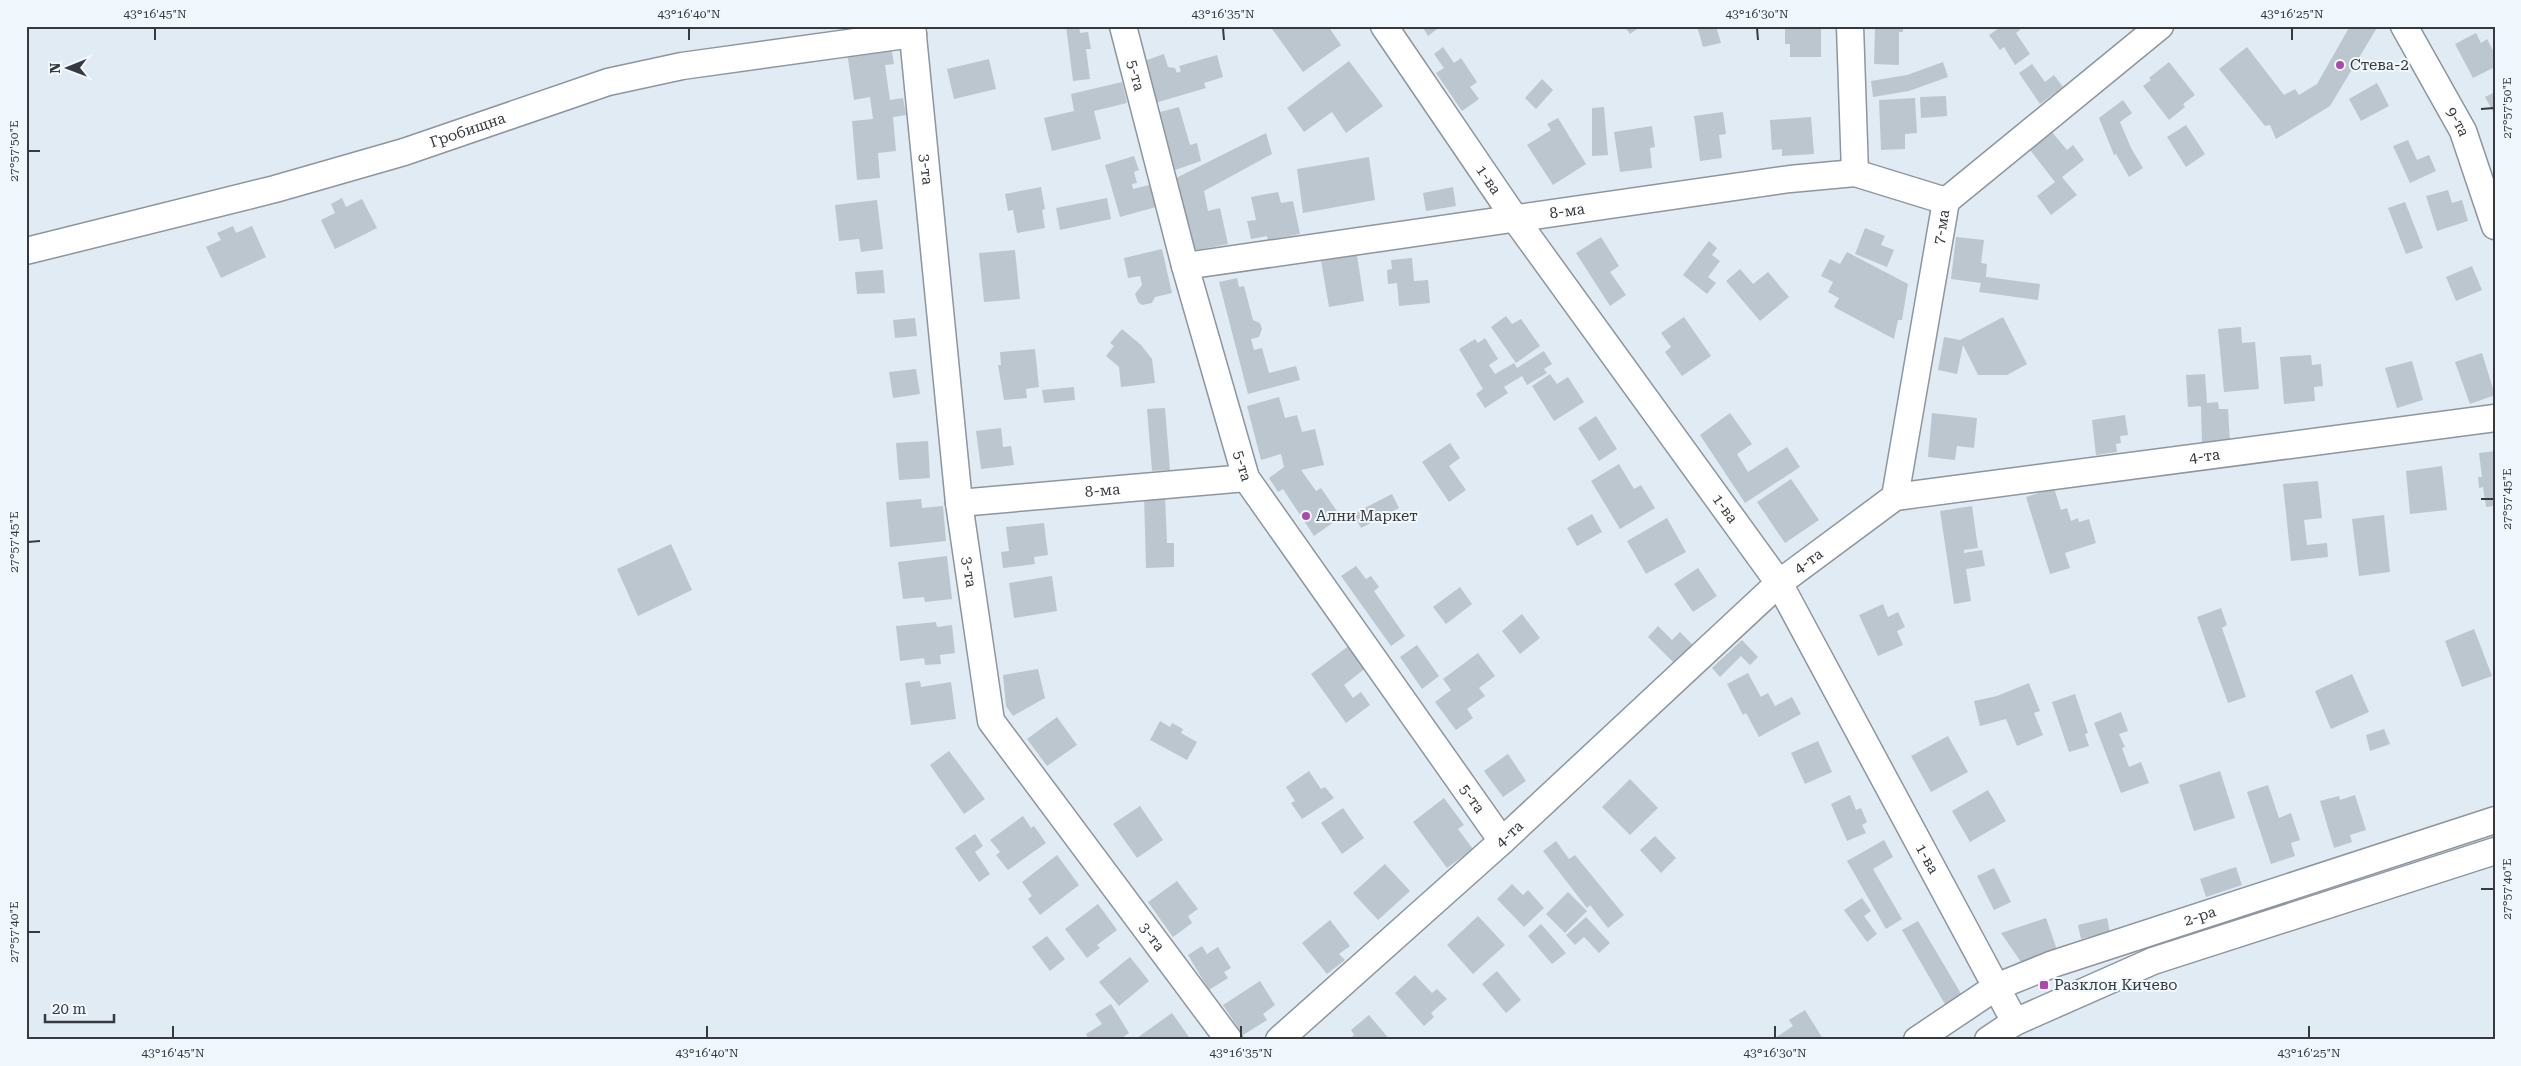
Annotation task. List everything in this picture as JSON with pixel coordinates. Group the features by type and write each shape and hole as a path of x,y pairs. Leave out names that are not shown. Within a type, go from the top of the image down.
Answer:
{"street":[{"name":"5-та","path":"1123,26 1185,266 1246,478 1502,841"},
{"name":"1-ва","path":"1384,26 1516,220 1780,583 2015,1022"},
{"path":"1850,26 1855,173"},
{"name":"7-ма","path":"1895,497 1946,201 2160,26"},
{"name":"9-та","path":"2404,26 2463,131 2495,226"},
{"name":"Гробищна","path":"26,251 275,189 404,152 608,82 682,66 913,30"},
{"name":"3-та","path":"913,30 959,503 991,721 1229,1040"},
{"name":"8-ма","path":"1185,266 1516,220 1790,179 1855,173 1946,201"},
{"name":"4-та","path":"1279,1040 1502,841 1780,583 1895,497 2495,418"},
{"name":"8-ма","path":"959,503 1246,478"},
{"name":"2-ра","path":"1917,1040 1996,987 2053,964 2495,820"},
{"path":"1988,1040 2015,1022 2153,961 2495,852"},
{"path":"2375,860 2396,883"}],"building":[{"path":"1066,26 1079,26 1080,33 1088,32 1091,49 1086,49 1090,79 1073,81"},
{"path":"1270,26 1328,26 1341,45 1303,72"},
{"path":"1422,26 1441,26 1428,36"},
{"path":"1624,26 1641,26 1630,34"},
{"path":"1697,26 1716,26 1721,43 1703,47"},
{"path":"1785,26 1821,26 1821,57 1790,57 1790,44 1785,44"},
{"path":"1875,26 1903,26 1903,32 1899,32 1899,65 1874,64"},
{"path":"2002,26 2018,26 2020,30 2016,33 2030,54 2015,65 2004,47 2000,50 1989,35"},
{"path":"2350,26 2378,26 2330,106 2276,139 2270,125 2265,126 2219,69 2247,47 2284,95 2295,89 2299,95 2317,84"},
{"path":"2476,33 2481,43 2487,39 2495,54 2495,67 2473,78 2455,44"},
{"path":"891,46 894,64 885,65 890,100 903,98 906,115 893,117 896,151 878,153 880,178 857,180 852,121 873,119 870,97 854,100 847,52"},
{"path":"1443,47 1454,63 1461,58 1477,82 1470,87 1479,99 1462,111 1436,73 1444,68 1434,54"},
{"path":"1164,54 1168,67 1175,68 1177,73 1181,71 1179,66 1217,55 1223,77 1204,83 1206,88 1155,103 1144,61"},
{"path":"989,59 996,89 954,99 947,69"},
{"path":"1349,61 1383,106 1346,133 1332,112 1304,132 1287,108"},
{"path":"1943,62 1948,77 1909,91 1873,97 1871,81 1907,75"},
{"path":"2169,62 2195,95 2183,104 2185,107 2169,120 2143,86 2151,80 2149,78"},
{"path":"2032,64 2045,82 2054,75 2063,87 2040,104 2019,73"},
{"path":"1542,79 1553,90 1536,109 1525,98"},
{"path":"1122,82 1127,103 1094,111 1101,139 1052,151 1044,118 1074,111 1071,94"},
{"path":"2377,83 2389,106 2361,121 2349,99"},
{"path":"2495,92 2495,115 2485,97"},
{"path":"1946,96 1947,116 1921,118 1920,97"},
{"path":"1915,98 1917,133 1905,134 1905,149 1881,150 1879,100"},
{"path":"2123,100 2132,113 2120,122 2131,148 2143,168 2129,177 2116,154 2114,155 2099,118"},
{"path":"1179,107 1190,145 1197,143 1201,161 1175,170 1160,112"},
{"path":"1604,107 1608,155 1592,156 1592,108"},
{"path":"1723,112 1726,134 1719,135 1722,158 1700,161 1694,116"},
{"path":"1811,117 1814,154 1782,156 1782,149 1772,150 1770,120"},
{"path":"1558,118 1586,164 1553,185 1527,145 1551,130 1547,124"},
{"path":"2186,125 2205,154 2186,167 2167,137"},
{"path":"1652,126 1655,147 1650,148 1652,168 1620,172 1614,132"},
{"path":"2052,132 2067,150 2073,145 2084,160 2062,177 2077,195 2051,215 2037,196 2055,182 2030,150"},
{"path":"1266,133 1272,154 1204,191 1208,211 1220,208 1228,244 1191,251 1174,179"},
{"path":"2408,140 2417,160 2429,155 2436,171 2410,183 2393,146"},
{"path":"1134,156 1139,170 1134,172 1137,183 1132,184 1133,189 1157,183 1163,205 1120,217 1105,165"},
{"path":"1369,157 1375,200 1303,213 1297,169"},
{"path":"1041,187 1045,209 1042,210 1045,228 1017,233 1013,210 1008,211 1005,194"},
{"path":"1453,187 1456,206 1426,211 1423,193"},
{"path":"2448,190 2452,203 2462,200 2468,221 2437,231 2426,196"},
{"path":"1278,192 1281,203 1293,201 1300,234 1268,240 1267,236 1251,239 1247,221 1256,220 1251,197"},
{"path":"342,198 346,207 362,199 377,228 335,249 321,220 335,213 331,204"},
{"path":"1107,198 1111,219 1060,230 1056,208"},
{"path":"877,200 883,249 861,252 859,239 839,241 835,205"},
{"path":"2405,202 2423,248 2406,254 2388,208"},
{"path":"233,226 236,233 252,226 266,257 221,278 206,247 221,240 217,233"},
{"path":"1865,228 1885,236 1881,245 1894,250 1887,267 1855,254"},
{"path":"1601,237 1619,266 1610,272 1626,295 1610,306 1576,253"},
{"path":"1956,237 1984,240 1981,263 1987,264 1986,277 2040,284 2038,300 1979,292 1981,283 1951,279"},
{"path":"1709,241 1717,248 1712,255 1720,261 1708,277 1716,283 1707,294 1683,275"},
{"path":"1162,249 1172,293 1155,297 1152,303 1142,305 1138,302 1135,294 1142,285 1140,276 1128,278 1124,258"},
{"path":"1015,250 1020,299 984,302 979,253"},
{"path":"1847,252 1908,284 1902,320 1898,320 1894,339 1834,307 1839,298 1828,292 1833,282 1821,276 1830,259 1840,264"},
{"path":"1357,255 1364,301 1329,307 1321,261"},
{"path":"1412,258 1414,281 1428,280 1430,303 1399,306 1397,283 1388,284 1387,270 1392,269 1391,260"},
{"path":"2472,266 2482,290 2456,301 2446,277"},
{"path":"1740,269 1753,284 1768,272 1789,297 1760,321 1726,281"},
{"path":"883,270 885,293 857,294 855,272"},
{"path":"1237,278 1239,287 1244,286 1253,320 1260,323 1262,329 1259,337 1251,339 1254,350 1262,348 1269,373 1296,366 1300,380 1248,394 1219,282"},
{"path":"1506,316 1512,324 1521,319 1540,346 1516,363 1491,327"},
{"path":"1684,317 1711,356 1682,376 1665,352 1671,347 1661,333"},
{"path":"2003,317 2027,364 2007,375 1978,375 1963,345 1957,374 1938,370 1944,337 1960,340"},
{"path":"915,318 917,336 895,338 893,320"},
{"path":"2241,327 2242,343 2255,342 2259,389 2224,392 2218,329"},
{"path":"1122,329 1141,345 1152,359 1155,383 1121,387 1119,367 1106,356 1114,346 1110,343"},
{"path":"1485,338 1498,359 1489,365 1495,374 1514,363 1517,368 1544,351 1552,364 1544,369 1547,373 1527,385 1522,376 1504,387 1508,393 1485,408 1476,394 1483,389 1459,349 1475,339 1478,343"},
{"path":"1035,349 1039,387 1026,389 1027,398 1004,400 998,365 1001,365 1000,352"},
{"path":"2482,353 2495,395 2470,404 2455,362"},
{"path":"2311,355 2312,365 2321,364 2323,386 2314,387 2315,401 2284,404 2280,357"},
{"path":"2412,361 2423,400 2397,408 2385,368"},
{"path":"916,369 920,394 893,398 889,372"},
{"path":"1550,374 1557,384 1568,377 1584,402 1554,421 1532,386"},
{"path":"2205,374 2207,403 2218,402 2219,409 2228,409 2230,443 2202,444 2201,406 2188,407 2186,375"},
{"path":"1074,387 1075,400 1044,403 1042,390"},
{"path":"1279,397 1285,418 1297,415 1302,432 1315,429 1324,465 1301,470 1316,491 1321,488 1341,517 1314,536 1283,489 1278,492 1269,478 1284,467 1281,454 1261,460 1247,406"},
{"path":"1165,408 1170,470 1152,471 1147,409"},
{"path":"1730,413 1752,444 1737,454 1748,472 1787,447 1800,467 1745,503 1700,435"},
{"path":"1932,413 1977,418 1974,448 1957,446 1955,460 1928,457"},
{"path":"2125,415 2128,435 2120,436 2121,443 2116,444 2117,452 2096,455 2092,420"},
{"path":"1596,416 1617,449 1599,461 1578,428"},
{"path":"1001,428 1003,447 1011,446 1014,465 981,469 976,431"},
{"path":"928,441 930,478 899,480 896,443"},
{"path":"1450,443 1460,458 1449,466 1466,490 1449,502 1422,462"},
{"path":"2495,451 2495,506 2486,507 2483,487 2479,488 2478,477 2482,477 2479,453"},
{"path":"1619,464 1634,489 1641,485 1655,508 1620,529 1591,481"},
{"path":"2442,466 2447,510 2410,514 2406,471"},
{"path":"1791,479 1819,520 1785,543 1757,502"},
{"path":"2318,481 2322,518 2304,520 2307,545 2327,543 2328,557 2291,561 2283,484"},
{"path":"2054,488 2061,510 2067,508 2071,521 2078,518 2079,522 2089,519 2096,543 2065,553 2070,568 2050,574 2026,497"},
{"path":"1392,494 1399,508 1361,528 1353,514"},
{"path":"1144,495 1165,495 1167,543 1174,543 1174,567 1146,568"},
{"path":"921,499 922,508 943,506 946,541 890,547 886,502"},
{"path":"1972,506 1978,548 1964,550 1964,553 1982,550 1985,566 1966,569 1971,601 1954,604 1940,511"},
{"path":"1592,514 1602,532 1577,546 1567,528"},
{"path":"2384,515 2390,572 2359,576 2352,519"},
{"path":"1667,518 1686,552 1646,574 1627,541"},
{"path":"1044,523 1048,555 1034,557 1035,564 1003,568 1001,552 1009,551 1006,527"},
{"path":"671,544 692,590 638,616 617,569"},
{"path":"947,556 952,599 925,602 924,597 903,599 898,562"},
{"path":"1356,566 1366,579 1371,576 1379,587 1374,591 1405,636 1391,646 1341,576"},
{"path":"1698,568 1717,596 1693,612 1674,584"},
{"path":"1052,576 1057,611 1014,618 1009,583"},
{"path":"1460,587 1472,604 1446,624 1433,607"},
{"path":"1883,604 1888,617 1898,612 1905,627 1897,631 1903,645 1878,656 1859,615"},
{"path":"2221,608 2227,625 2222,628 2246,697 2228,703 2197,617"},
{"path":"1522,614 1540,638 1520,654 1502,631"},
{"path":"936,622 937,627 952,625 955,653 940,655 941,664 925,665 924,658 900,661 896,626"},
{"path":"1658,626 1672,640 1680,632 1693,645 1675,664 1648,637"},
{"path":"2474,629 2492,676 2462,687 2445,641"},
{"path":"1742,640 1758,657 1750,665 1741,656 1720,677 1712,668"},
{"path":"1350,645 1367,667 1344,685 1353,698 1361,692 1370,705 1346,723 1311,674"},
{"path":"1417,645 1439,676 1422,689 1400,657"},
{"path":"1478,653 1495,676 1479,688 1485,696 1467,709 1473,718 1456,730 1435,702 1451,690 1443,679"},
{"path":"1038,669 1045,698 1013,716 1006,706 1003,675"},
{"path":"1748,673 1761,697 1768,693 1775,706 1792,697 1801,714 1759,737 1746,713 1743,715 1727,684"},
{"path":"2352,674 2369,712 2331,729 2315,691"},
{"path":"920,681 921,687 951,682 956,719 911,725 905,683"},
{"path":"2029,683 2040,711 2034,713 2043,735 2017,746 2006,719 1980,726 1974,701 1997,696"},
{"path":"2075,694 2088,733 2085,734 2089,746 2069,752 2052,702"},
{"path":"2121,712 2128,731 2119,734 2125,747 2122,748 2129,767 2141,762 2149,783 2121,793 2094,723"},
{"path":"1057,717 1077,745 1047,766 1027,739"},
{"path":"1160,721 1170,727 1172,723 1183,729 1181,733 1197,742 1187,760 1150,740"},
{"path":"2384,729 2390,744 2370,751 2366,735"},
{"path":"1948,736 1968,772 1931,792 1911,756"},
{"path":"1818,741 1832,772 1805,784 1791,753"},
{"path":"949,751 985,799 964,814 930,765"},
{"path":"1508,754 1526,781 1503,797 1484,771"},
{"path":"1309,771 1321,789 1325,787 1334,798 1302,819 1291,803 1295,801 1286,787"},
{"path":"2220,771 2235,818 2194,831 2179,785"},
{"path":"1630,779 1658,808 1630,835 1602,807"},
{"path":"2268,785 2279,818 2291,813 2300,840 2291,843 2295,856 2271,864 2247,792"},
{"path":"1988,790 2006,821 1970,842 1952,811"},
{"path":"1850,795 1856,810 1861,808 1867,822 1862,825 1866,833 1847,841 1831,804"},
{"path":"2355,795 2366,830 2350,835 2352,842 2334,848 2320,801 2339,796 2340,800"},
{"path":"1444,798 1464,825 1458,829 1473,849 1447,868 1413,822"},
{"path":"1140,806 1163,840 1137,858 1113,824"},
{"path":"1343,808 1364,838 1342,854 1321,823"},
{"path":"1023,816 1031,828 1034,826 1046,843 1008,870 996,855 1000,852 990,840"},
{"path":"975,834 983,846 975,852 990,874 979,882 955,848"},
{"path":"1655,836 1676,858 1661,873 1640,850"},
{"path":"1884,840 1893,857 1873,869 1902,919 1886,929 1847,861"},
{"path":"1556,841 1569,859 1575,855 1624,915 1608,928 1590,905 1587,908 1543,851"},
{"path":"1057,855 1079,885 1040,915 1028,899 1032,896 1022,882"},
{"path":"1385,864 1410,891 1378,920 1353,893"},
{"path":"2236,867 2242,885 2206,897 2200,879"},
{"path":"1994,868 2011,902 1994,910 1977,876"},
{"path":"1177,881 1198,909 1188,916 1192,923 1173,937 1148,902"},
{"path":"1512,884 1523,895 1528,890 1544,908 1524,927 1497,899"},
{"path":"1568,892 1587,911 1565,933 1546,914"},
{"path":"1862,898 1871,911 1864,916 1877,934 1867,942 1844,910"},
{"path":"1098,904 1117,930 1097,945 1100,948 1087,958 1065,929"},
{"path":"1478,916 1505,945 1473,974 1447,945"},
{"path":"1586,917 1610,943 1599,953 1584,937 1575,945 1566,935"},
{"path":"2046,918 2057,950 2021,962 2001,933"},
{"path":"2107,918 2110,932 2081,939 2078,925"},
{"path":"1330,920 1350,946 1339,954 1345,960 1327,974 1302,943"},
{"path":"1918,921 1963,997 1946,1006 1902,930"},
{"path":"1541,924 1566,953 1552,964 1528,936"},
{"path":"1047,936 1065,959 1050,971 1032,947"},
{"path":"1202,946 1207,954 1218,947 1231,968 1224,972 1228,978 1209,990 1188,955"},
{"path":"1130,957 1149,981 1119,1006 1099,982"},
{"path":"1497,971 1521,1000 1506,1013 1482,984"},
{"path":"1415,975 1432,993 1437,989 1447,999 1431,1013 1434,1017 1424,1026 1395,993"},
{"path":"1260,981 1275,1005 1263,1014 1267,1020 1243,1035 1223,1005"},
{"path":"1111,1004 1129,1033 1119,1040 1089,1040 1086,1034 1102,1024 1095,1014"},
{"path":"1805,1010 1823,1039 1776,1040 1775,1038 1793,1026 1789,1020"},
{"path":"1172,1013 1191,1040 1138,1040 1137,1038"},
{"path":"1369,1015 1390,1040 1349,1040 1354,1035 1351,1030"}],"place":[{"name":"Стева-2","path":"2340,65"},
{"name":"Ални Маркет","path":"1306,516"},
{"name":"Разклон Кичево","path":"2044,985"}]}
